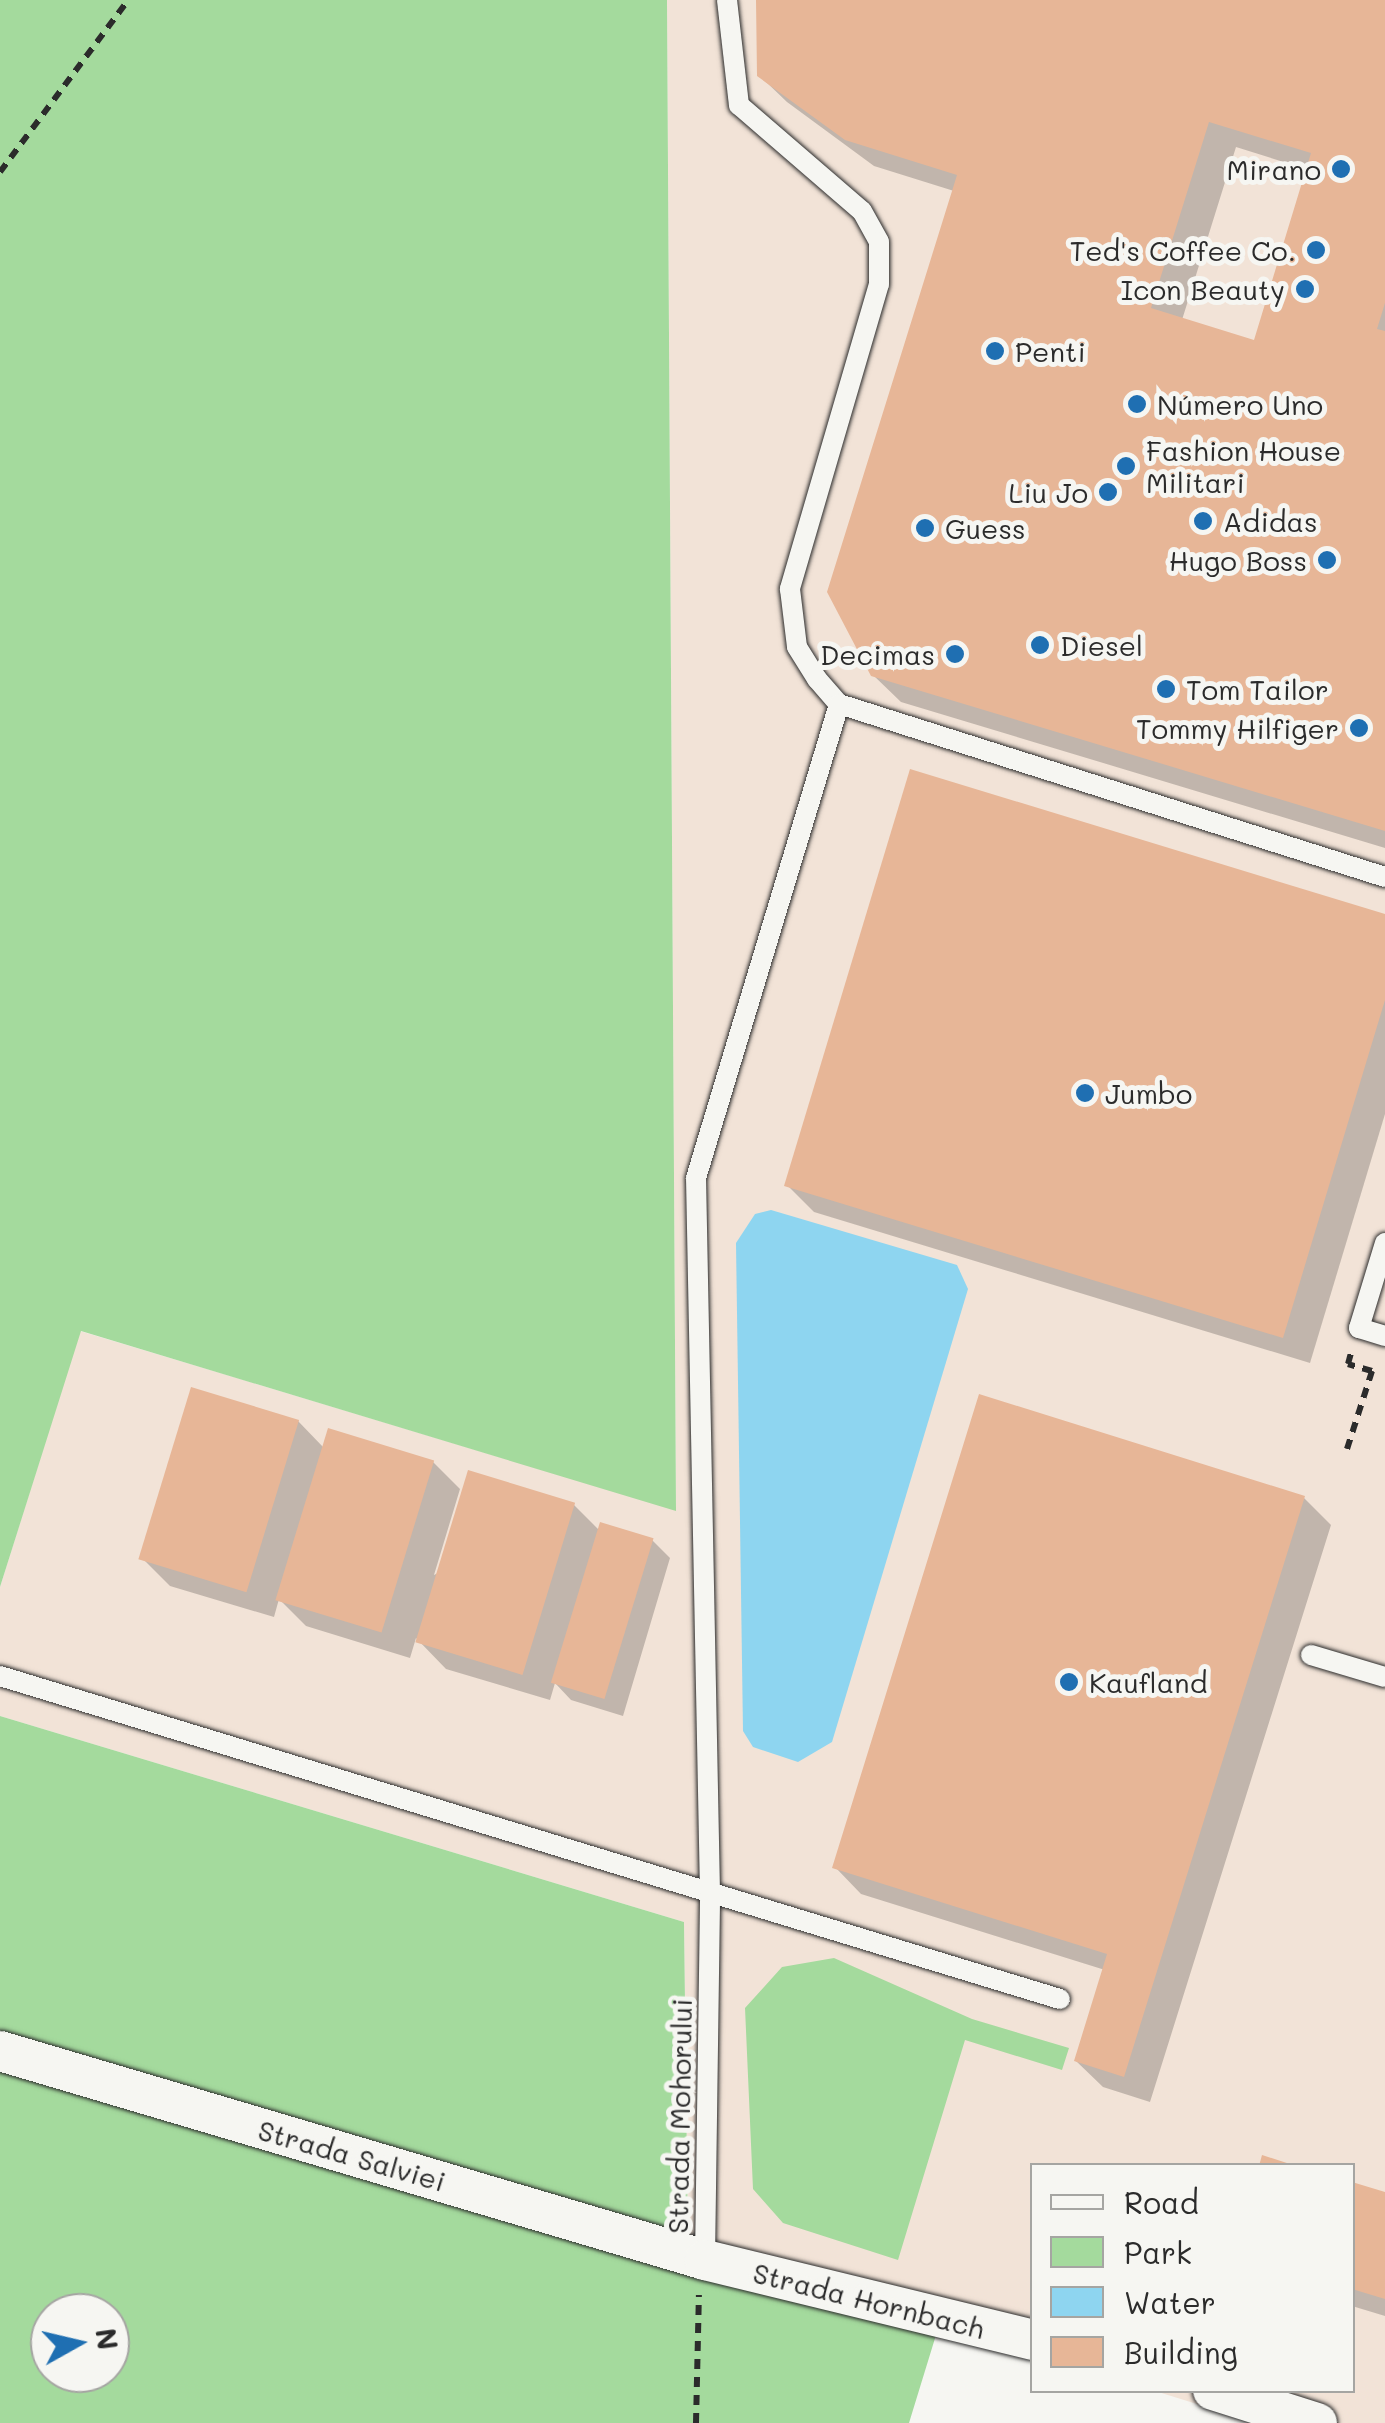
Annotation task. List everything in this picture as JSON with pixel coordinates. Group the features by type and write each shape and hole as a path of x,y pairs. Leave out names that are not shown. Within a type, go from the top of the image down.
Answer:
{"street":[{"name":"Strada Salviei","path":"0,2051 705,2260"},
{"name":"Strada Hornbach","path":"705,2260 1030,2340"},
{"path":"1222,2393 1317,2423"}],"lane":[{"path":"727,0 739,105 862,211 879,242 879,284 790,588 798,646 840,704 1385,876"},
{"name":"Strada Mohorului","path":"705,2260 710,1893 696,1178 840,704"},
{"path":"1385,1243 1358,1328 1385,1336"},
{"path":"1311,1655 1385,1677"},
{"path":"0,1676 1060,1999"}],"path":[{"path":"0,172 128,0"},
{"path":"1347,1448 1372,1371 1348,1364 1358,1328"},
{"name":"Strada Mohorului","path":"696,2423 705,2260"}],"shaded area":[{"path":"667,0 1385,0 1385,2423 1258,2423 1161,2393 1355,2393 1355,2163 1030,2163 1030,2351 688,2243 684,1922 0,1716 0,1587 80,1331 676,1510"}],"green space":[{"path":"0,0 667,0 676,1511 81,1331 0,1587"},
{"path":"0,1716 684,1922 688,2243 940,2322 909,2423 0,2423"},
{"path":"834,1958 972,2019 1069,2048 1062,2070 965,2040 898,2260 783,2223 753,2189 745,2008 782,1967"}],"water":[{"path":"771,1210 957,1265 968,1289 832,1742 798,1762 753,1747 743,1731 736,1243 755,1214"}],"building":[{"name":"Fashion House Militari","path":"756,0 1385,0 1385,303 1377,329 1385,331 1385,831 871,676 827,592 957,175 845,140 757,76","holes":["1209,122 1311,153 1254,340 1151,308"]},
{"name":"Jumbo","path":"910,769 1385,914 1385,1000 1283,1338 784,1186"},
{"path":"191,1387 299,1420 246,1592 138,1559"},
{"name":"Kaufland","path":"979,1394 1305,1496 1124,2077 1074,2061 1107,1954 832,1868"},
{"path":"328,1428 434,1460 382,1633 275,1600"},
{"path":"468,1470 575,1503 522,1675 415,1642"},
{"path":"600,1522 654,1538 604,1699 551,1683"},
{"path":"1262,2155 1287,2163 1260,2163"},
{"path":"1355,2183 1385,2192 1385,2299 1355,2290"}],"place":[{"name":"Mirano","path":"1341,169"},
{"name":"Ted's Coffee Co.","path":"1316,250"},
{"name":"Icon Beauty","path":"1305,289"},
{"name":"Penti","path":"995,351"},
{"name":"Número Uno","path":"1137,404"},
{"name":"Fashion House Militari","path":"1126,466"},
{"name":"Liu Jo","path":"1108,492"},
{"name":"Adidas","path":"1203,521"},
{"name":"Guess","path":"925,528"},
{"name":"Hugo Boss","path":"1327,560"},
{"name":"Diesel","path":"1040,645"},
{"name":"Decimas","path":"955,654"},
{"name":"Tom Tailor","path":"1166,689"},
{"name":"Tommy Hilfiger","path":"1359,728"},
{"name":"Jumbo","path":"1085,1093"},
{"name":"Kaufland","path":"1069,1682"}]}
